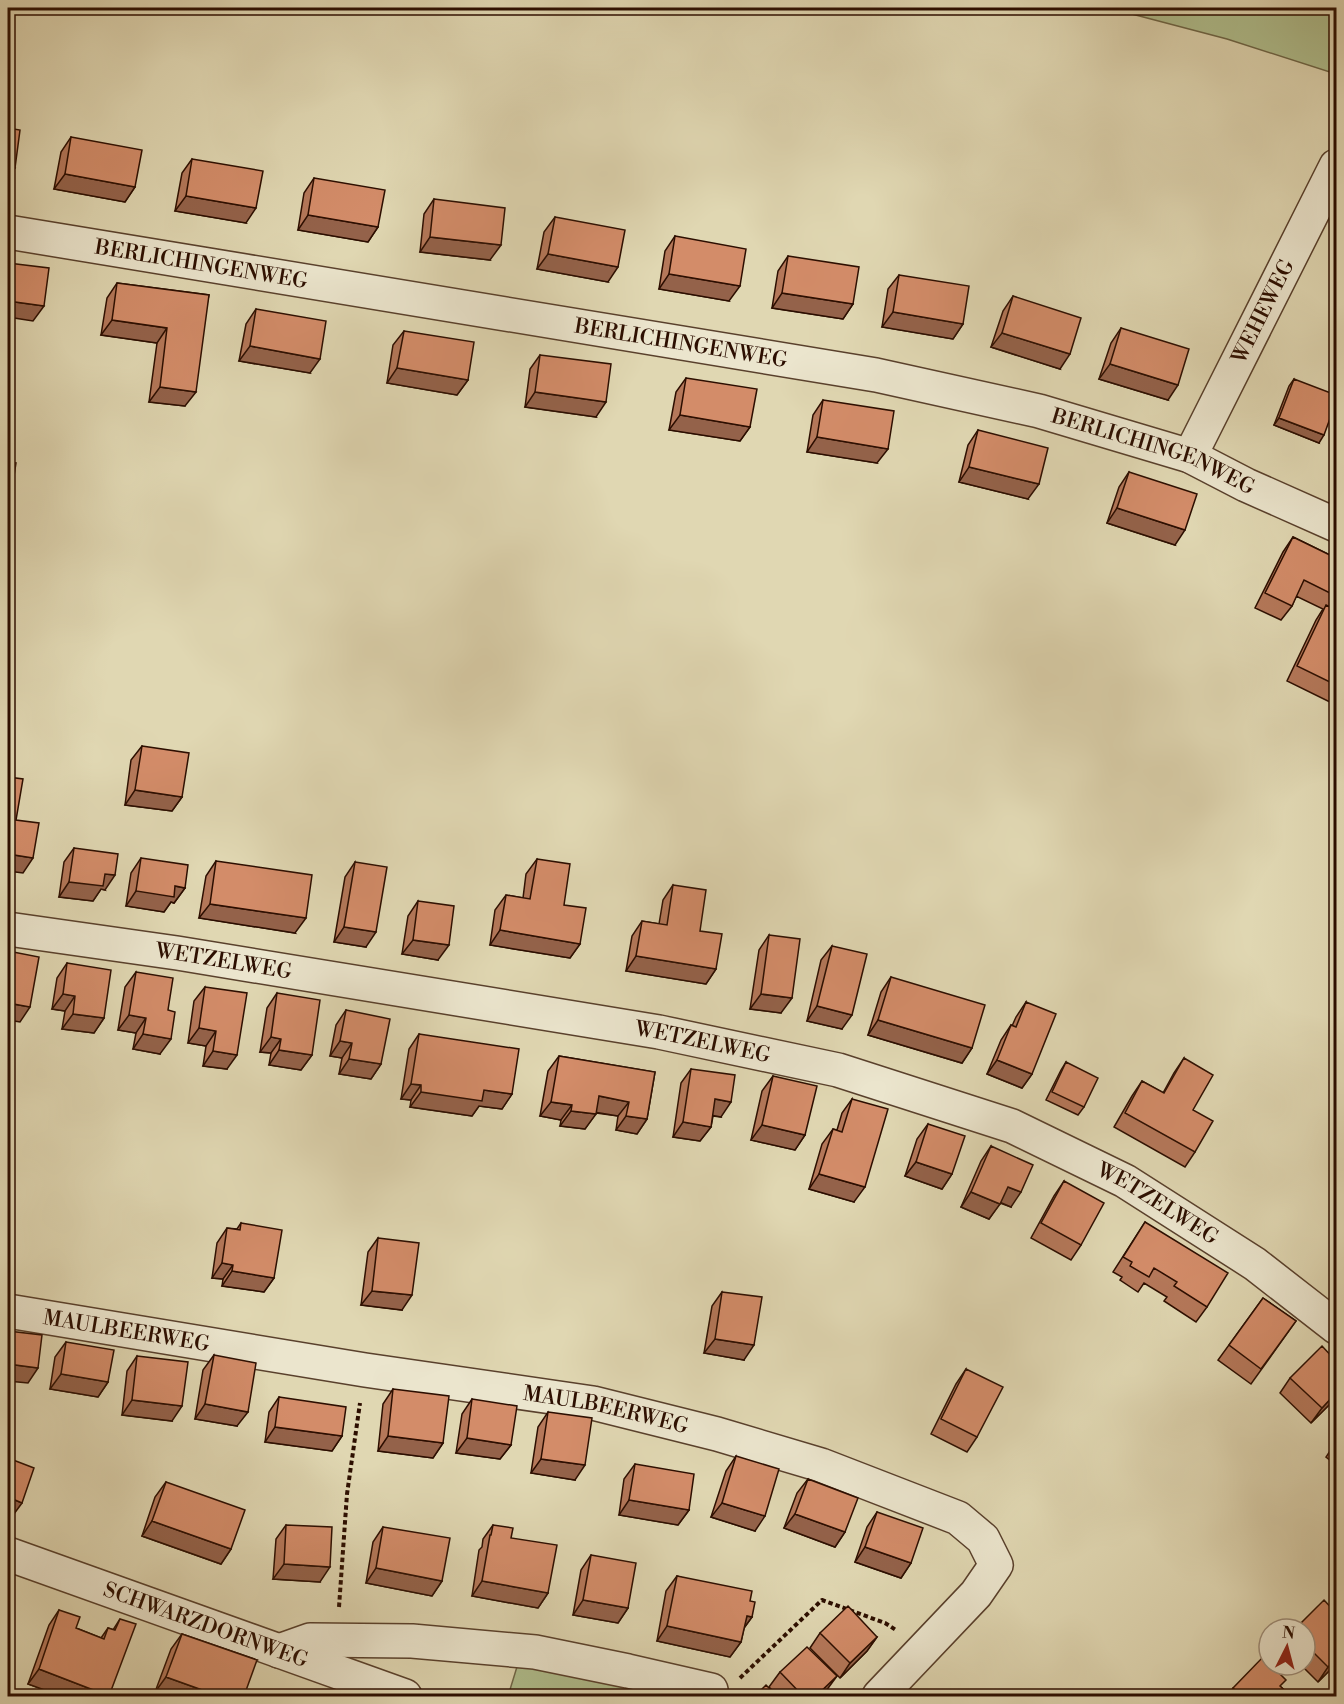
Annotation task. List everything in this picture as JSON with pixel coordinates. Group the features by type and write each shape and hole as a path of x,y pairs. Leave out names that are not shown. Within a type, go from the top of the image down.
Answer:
{"street":[{"name":"WEHEWEG","path":"1190,456 1336,166"},
{"name":"BERLICHINGENWEG","path":"8,232 876,375 1039,411 1190,456 1246,485 1336,525"},
{"name":"WETZELWEG","path":"8,929 177,953 659,1032 838,1070 1012,1126 1125,1181 1255,1264 1336,1327"},
{"name":"MAULBEERWEG","path":"8,1311 365,1370 593,1403 705,1431 822,1465 958,1518 982,1539 996,1565 976,1594 879,1696"},
{"name":"SCHWARZDORNWEG","path":"8,1554 405,1696"},
{"path":"279,1651 310,1640 336,1640 412,1641 535,1652 711,1690"}],"path":[{"path":"336,1640 347,1494 365,1370"},
{"path":"711,1690 730,1688 822,1600 885,1623 902,1635 920,1654"}],"green space":[{"path":"1109,8 1336,8 1336,74 1227,39"},
{"path":"520,1657 708,1696 508,1696"}],"building":[{"path":"8,128 20,130 15,168 8,167"},
{"path":"71,137 142,150 135,187 65,174"},
{"path":"192,159 263,171 256,208 186,196"},
{"path":"314,178 385,190 378,227 308,215"},
{"path":"434,199 505,208 501,245 430,237"},
{"path":"555,217 625,230 618,267 548,254"},
{"path":"675,236 746,249 740,286 669,274"},
{"path":"788,256 859,267 853,304 782,293"},
{"path":"8,263 49,268 44,306 8,301"},
{"path":"899,275 969,286 963,324 893,312"},
{"path":"117,283 209,295 196,392 160,387 167,328 112,320"},
{"path":"1013,296 1081,318 1070,354 1002,333"},
{"path":"256,309 326,321 320,359 250,346"},
{"path":"1121,328 1189,349 1178,385 1110,364"},
{"path":"404,331 474,342 468,380 397,368"},
{"path":"540,355 611,364 606,402 535,392"},
{"path":"686,378 757,389 750,427 680,415"},
{"path":"1294,379 1336,395 1336,402 1324,435 1279,418"},
{"path":"823,400 894,411 888,449 817,437"},
{"path":"978,430 1048,448 1039,484 969,467"},
{"path":"8,462 16,463 9,508 8,508"},
{"path":"1129,472 1197,494 1185,530 1117,508"},
{"path":"1293,537 1336,558 1336,596 1304,580 1292,606 1265,593"},
{"path":"1326,605 1336,610 1336,685 1297,666"},
{"path":"142,746 189,753 182,797 135,790"},
{"path":"8,777 23,779 16,820 39,823 33,858 8,854"},
{"path":"74,848 118,854 115,875 105,874 103,886 69,882"},
{"path":"141,858 188,865 185,888 175,886 174,897 136,891"},
{"path":"537,859 570,864 564,905 586,908 580,944 500,930 506,895 530,899"},
{"path":"216,861 312,875 306,918 210,904"},
{"path":"355,862 387,867 376,932 344,927"},
{"path":"673,885 706,890 700,931 722,934 716,969 636,956 642,921 667,925"},
{"path":"418,901 454,906 449,945 413,940"},
{"path":"769,935 800,939 792,998 761,994"},
{"path":"832,946 867,954 852,1015 817,1006"},
{"path":"8,951 39,957 30,1007 8,1003"},
{"path":"67,963 111,970 104,1018 73,1014 75,996 63,994"},
{"path":"136,972 173,978 168,1010 175,1012 171,1039 143,1034 146,1018 129,1015"},
{"path":"891,977 985,1005 972,1048 878,1020"},
{"path":"205,987 247,993 237,1055 213,1051 216,1031 199,1028"},
{"path":"277,993 320,1000 312,1055 279,1050 281,1039 271,1037"},
{"path":"1026,1002 1056,1014 1032,1074 997,1060 1011,1025 1016,1027"},
{"path":"346,1010 390,1019 381,1064 349,1059 352,1043 340,1041"},
{"path":"419,1034 519,1049 512,1094 484,1090 482,1101 421,1092 421,1085 411,1084"},
{"path":"559,1056 655,1072 647,1119 626,1116 629,1102 599,1096 596,1114 571,1111 572,1105 551,1102"},
{"path":"1184,1058 1213,1075 1193,1110 1213,1121 1195,1152 1125,1113 1142,1081 1164,1093"},
{"path":"1066,1062 1098,1078 1084,1107 1052,1092"},
{"path":"691,1069 735,1075 731,1102 715,1099 711,1127 683,1122"},
{"path":"773,1076 817,1086 805,1135 762,1125"},
{"path":"852,1099 888,1109 865,1187 819,1174 833,1129 842,1132"},
{"path":"928,1124 965,1136 952,1174 916,1162"},
{"path":"991,1146 1033,1165 1021,1192 1008,1187 1000,1204 971,1192"},
{"path":"1064,1181 1104,1203 1081,1245 1041,1223"},
{"path":"1145,1222 1228,1273 1207,1307 1174,1286 1177,1282 1154,1268 1149,1277 1130,1266 1132,1262 1123,1257"},
{"path":"241,1223 282,1230 274,1278 232,1271 233,1265 222,1263 227,1228 240,1230"},
{"path":"378,1238 419,1243 412,1295 372,1291"},
{"path":"722,1292 762,1297 754,1345 715,1339"},
{"path":"1263,1298 1296,1321 1261,1369 1229,1345"},
{"path":"8,1331 42,1335 38,1368 8,1364"},
{"path":"66,1342 114,1350 108,1382 61,1374"},
{"path":"1322,1346 1336,1361 1336,1393 1322,1408 1290,1378"},
{"path":"214,1355 256,1363 248,1412 205,1404"},
{"path":"137,1356 188,1362 182,1406 132,1400"},
{"path":"966,1369 1003,1387 977,1437 941,1419"},
{"path":"393,1389 449,1396 443,1443 388,1436"},
{"path":"279,1397 346,1407 342,1436 275,1427"},
{"path":"472,1399 517,1406 511,1445 467,1438"},
{"path":"548,1412 592,1418 585,1465 541,1459"},
{"path":"736,1456 779,1469 765,1516 722,1503"},
{"path":"8,1458 34,1468 22,1503 8,1497"},
{"path":"635,1464 694,1474 689,1510 629,1500"},
{"path":"808,1479 858,1498 845,1532 795,1514"},
{"path":"166,1482 245,1510 231,1549 152,1521"},
{"path":"877,1512 923,1528 911,1563 865,1547"},
{"path":"286,1525 332,1527 330,1567 284,1564"},
{"path":"493,1525 513,1528 511,1538 557,1545 548,1593 482,1581"},
{"path":"383,1527 450,1538 442,1581 376,1568"},
{"path":"591,1555 636,1563 628,1608 583,1600"},
{"path":"8,1573 14,1575 8,1593"},
{"path":"677,1576 752,1591 750,1601 755,1602 752,1617 747,1616 741,1642 667,1626"},
{"path":"1324,1600 1336,1613 1336,1659 1328,1667 1317,1656 1317,1617 1307,1617"},
{"path":"848,1606 877,1637 850,1663 820,1633"},
{"path":"59,1610 80,1617 76,1628 104,1639 108,1628 115,1630 120,1619 136,1624 109,1696 39,1669"},
{"path":"182,1634 257,1660 244,1696 219,1696 166,1677"},
{"path":"807,1647 837,1676 816,1696 803,1696 780,1672"},
{"path":"1257,1663 1257,1677 1283,1677 1286,1680 1280,1686 1291,1696 1241,1696 1233,1688"},
{"path":"766,1685 777,1696 755,1696"}]}
